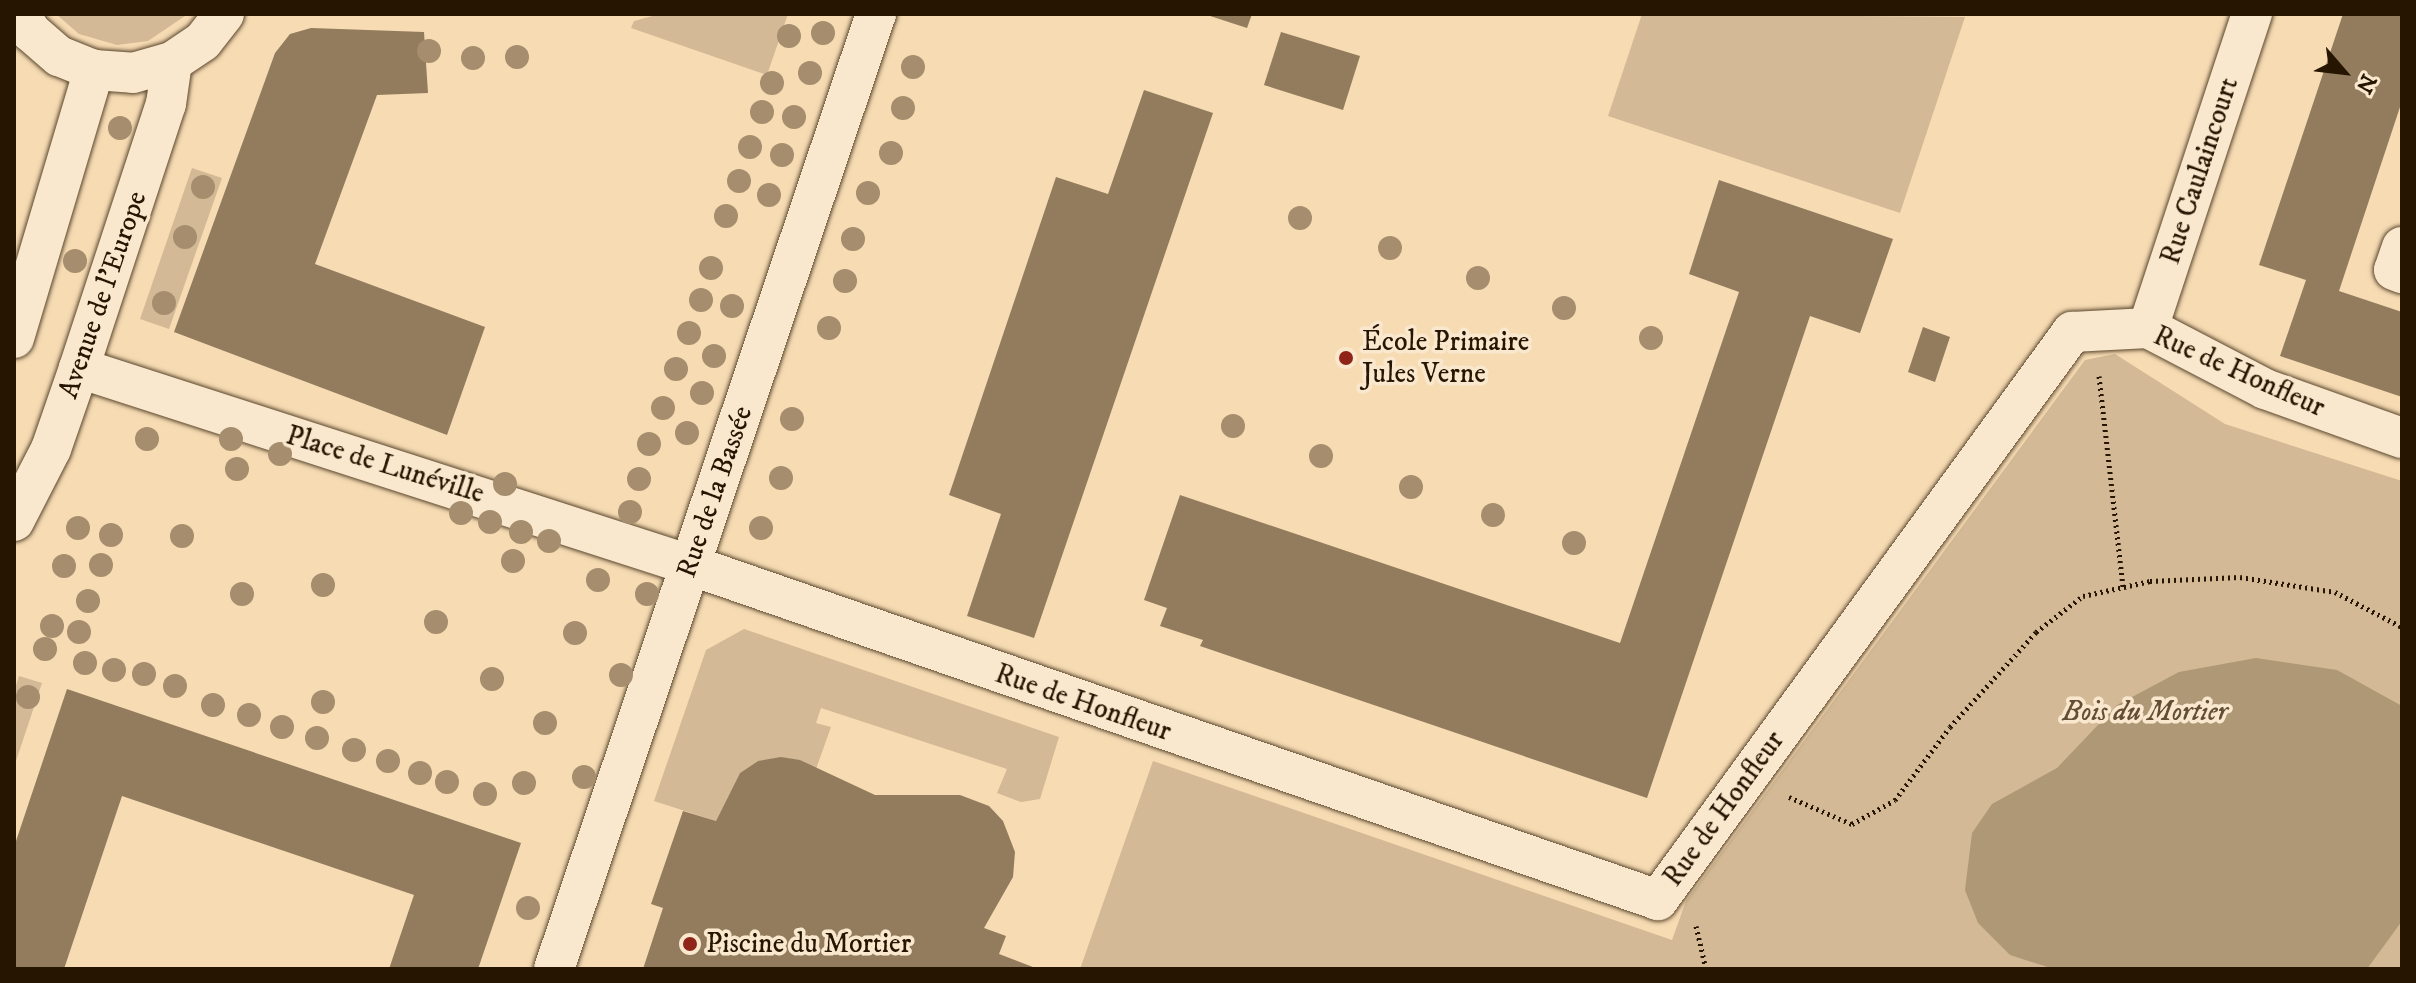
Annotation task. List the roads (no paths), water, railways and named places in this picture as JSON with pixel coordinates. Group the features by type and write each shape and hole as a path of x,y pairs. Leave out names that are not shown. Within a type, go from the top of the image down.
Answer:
{"street":[{"path":"20,14 31,32 59,56 94,70 133,73 172,62 203,41 224,14"},
{"name":"Rue de la Bassée","path":"554,969 876,14"},
{"name":"Rue Caulaincourt","path":"2148,328 2252,14"},
{"name":"Avenue de l'Europe","path":"14,521 51,449 79,368 166,104 172,62"},
{"path":"14,338 94,70"},
{"path":"2402,247 2394,270 2402,273"},
{"name":"Rue de Honfleur","path":"690,565 1658,900 2072,332 2148,328 2265,389 2402,438"},
{"name":"Place de Lunéville","path":"79,368 690,565"}],"place":[{"name":"École Primaire Jules Verne","path":"1346,358"},
{"name":"Piscine du Mortier","path":"690,944"}],"park label":[{"name":"Bois du Mortier","path":"2145,712"}]}
